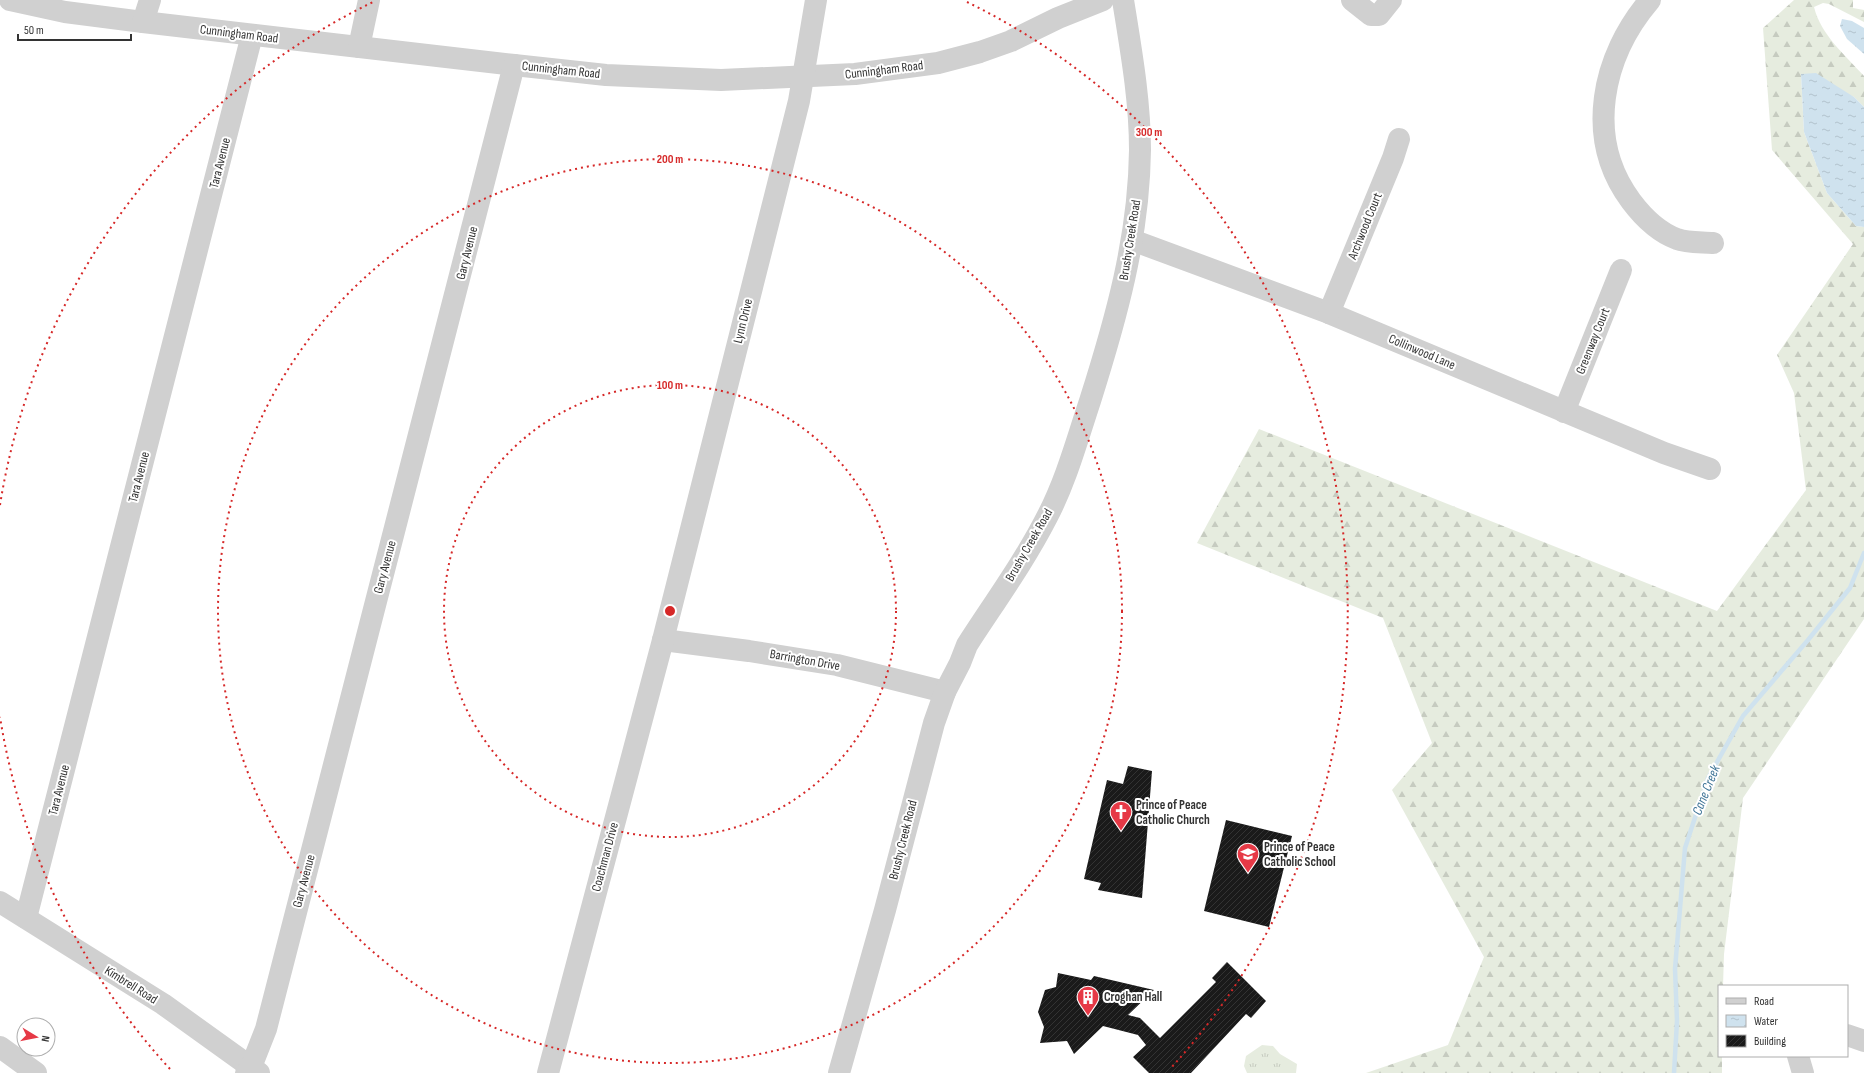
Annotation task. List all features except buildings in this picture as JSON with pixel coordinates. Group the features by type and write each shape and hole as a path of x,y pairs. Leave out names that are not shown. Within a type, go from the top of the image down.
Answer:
{"street":[{"name":"Cunningham Road","path":"10,0 65,12 514,65 655,78 721,80 855,74 938,63 980,52 1011,41 1058,18 1103,0"},
{"path":"143,22 150,0"},
{"path":"360,47 369,0"},
{"name":"Lynn Drive","path":"663,640 799,101 816,0"},
{"name":"Brushy Creek Road","path":"839,1073 885,910 923,762 945,692 960,663 967,645 1033,544 1060,489 1112,331 1125,279 1132,240 1138,188 1140,149 1136,78 1123,0"},
{"path":"1352,0 1371,16 1379,14 1391,0"},
{"path":"1650,0 1636,17 1623,38 1610,69 1602,106 1604,130 1610,159 1621,188 1640,213 1658,229 1678,240 1713,243"},
{"name":"Tara Avenue","path":"26,918 252,35"},
{"name":"Gary Avenue","path":"252,1071 266,1029 514,65"},
{"name":"Archwood Court","path":"1329,313 1393,158 1399,139"},
{"name":"Collinwood Lane","path":"1132,240 1329,313 1664,453 1710,469"},
{"name":"Greenway Court","path":"1564,412 1621,270"},
{"name":"Barrington Drive","path":"663,640 749,651 837,665 945,692"},
{"name":"Coachman Drive","path":"548,1073 663,640"},
{"name":"Kimbrell Road","path":"0,902 163,1004 252,1071"},
{"path":"1848,1035 1864,1041"},
{"path":"0,1047 36,1073"},
{"path":"1798,1057 1803,1073"}],"green space":[{"path":"1794,0 1853,0 1853,8 1864,10 1864,22 1829,4 1823,3 1814,7 1817,17 1828,36 1864,76 1864,107 1854,97 1801,74 1804,132 1827,193 1856,226 1864,227 1864,619 1743,798 1724,954 1723,985 1718,985 1718,1057 1722,1057 1722,1073 1366,1073 1448,1045 1484,957 1392,790 1432,743 1383,618 1197,543 1259,429 1717,611 1806,490 1794,393 1777,355 1853,244 1772,150 1763,28"},
{"path":"1262,1045 1273,1046 1280,1054 1297,1064 1296,1073 1247,1073 1244,1066 1246,1056"}],"water":[{"path":"1842,19 1852,21 1864,28 1864,54 1847,39 1840,26"},
{"path":"1816,73 1854,97 1864,107 1864,227 1856,226 1827,193 1804,132 1801,74"}],"waterway":[{"name":"Cane Creek","path":"1674,1073 1677,1021 1675,969 1685,848 1708,778 1743,716 1850,588 1864,553"}],"place":[{"name":"Prince of Peace Catholic Church","path":"1121,832"},
{"name":"Prince of Peace Catholic School","path":"1248,874"},
{"name":"Croghan Hall","path":"1088,1016"}]}
